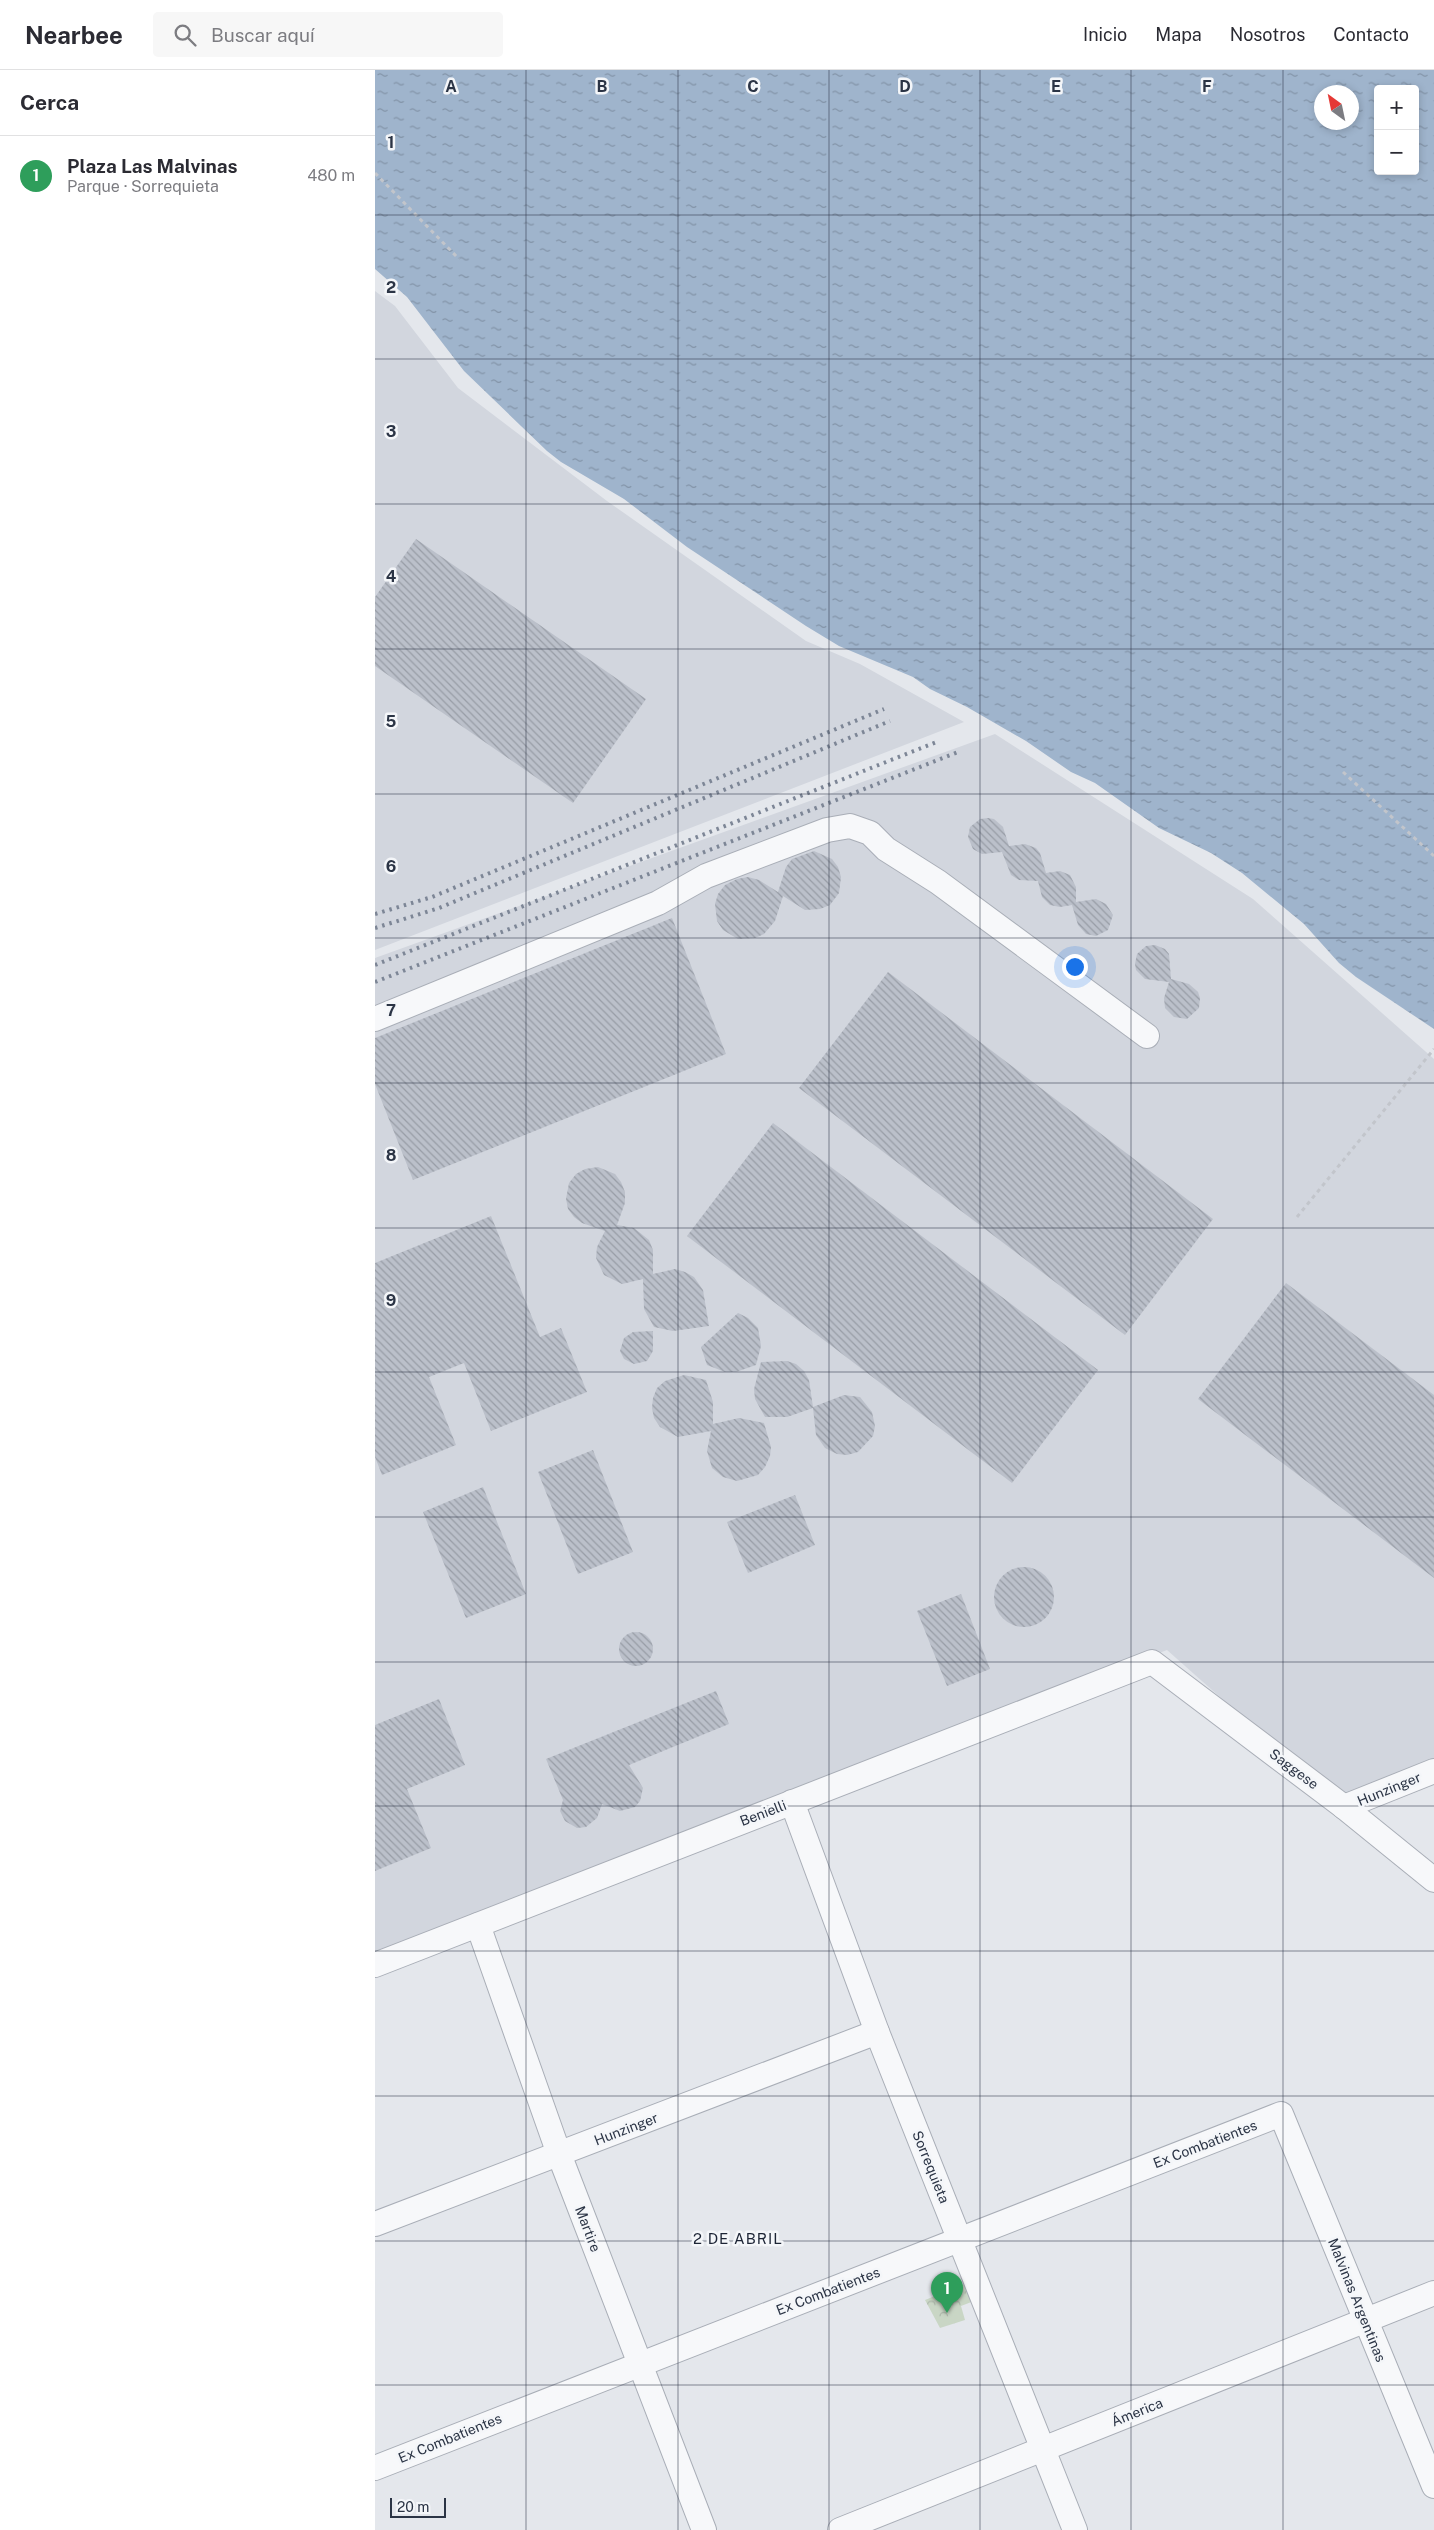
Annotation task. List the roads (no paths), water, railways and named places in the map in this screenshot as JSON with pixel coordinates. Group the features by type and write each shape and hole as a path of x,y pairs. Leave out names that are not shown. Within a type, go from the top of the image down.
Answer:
{"street":[{"path":"375,1019 658,903 706,876 827,830 850,826 870,833 886,848 938,882 1147,1036"},
{"name":"Benielli","path":"375,1965 1151,1662"},
{"name":"Saggese","path":"1151,1662 1344,1807 1434,1880"},
{"name":"Hunzinger","path":"1344,1807 1434,1770"},
{"name":"Sorrequieta","path":"792,1802 877,2032 1075,2530"},
{"name":"Martire","path":"478,1925 559,2154 704,2530"},
{"name":"Hunzinger","path":"375,2224 877,2032"},
{"name":"Ex Combatientes","path":"375,2468 640,2362 960,2241 1281,2114"},
{"name":"Malvinas Argentinas","path":"1281,2114 1434,2486"},
{"name":"Ámerica","path":"840,2530 1434,2293"}],"water":[{"path":"375,70 1434,70 1434,1029 1356,977 1339,963 1304,924 1242,873 1211,853 1159,828 1095,783 1071,772 1026,741 967,707 930,689 913,677 839,646 687,547 624,499 561,462 547,451 464,371 407,297 375,269"}],"railway":[{"path":"375,914 432,897 884,709"},
{"path":"375,928 439,908 890,721"},
{"path":"375,965 939,741"},
{"path":"375,982 958,752"}],"place":[{"name":"Plaza Las Malvinas","path":"947,2313"}],"district":[{"name":"2 DE ABRIL","path":"738,2238"}]}
